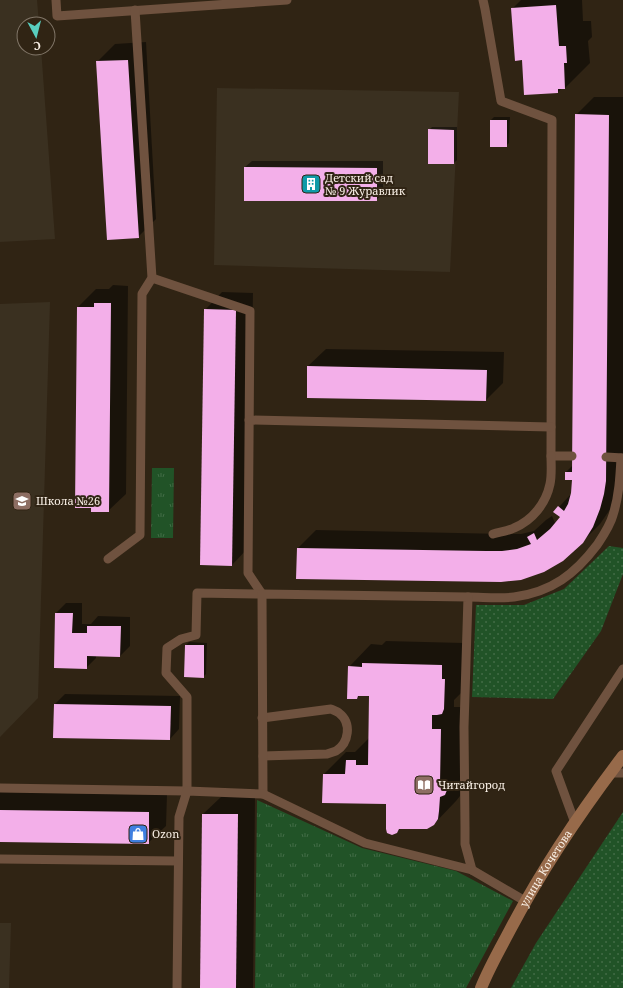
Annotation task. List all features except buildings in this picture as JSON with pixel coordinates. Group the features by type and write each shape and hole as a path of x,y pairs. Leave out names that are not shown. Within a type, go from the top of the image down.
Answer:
{"main road":[{"name":"улица Кочетова","path":"481,988 525,901 548,862 623,756"}],"lane":[{"path":"56,0 57,16 287,0"},
{"path":"483,0 486,9 501,102 552,120 551,483 543,502 536,513 514,528 494,534"},
{"path":"108,559 140,535 142,294 152,278 135,10"},
{"path":"152,278 250,311 248,573 262,594 263,794"},
{"path":"249,420 551,427"},
{"path":"551,456 572,456"},
{"path":"176,988 179,817 187,791 187,697 166,673 167,648 181,638 196,635 197,593 514,597 542,590 560,582 588,557 603,537 613,517 619,489 622,458 606,457"},
{"path":"468,597 464,727 465,844 472,870"},
{"path":"575,823 556,771 623,669"},
{"path":"262,718 330,710 339,712 344,718 348,730 342,746 327,754 263,756"},
{"path":"610,773 623,773"},
{"path":"0,788 187,791 263,794 365,843 472,870 525,901"},
{"path":"0,859 178,861"}],"shaded area":[{"path":"0,0 37,0 38,16 16,16 16,56 42,56 55,239 0,242"},
{"path":"217,88 459,92 450,272 214,265"},
{"name":"Школа №26","path":"50,302 38,698 0,737 0,304"},
{"path":"0,923 11,923 9,988 0,988"}],"green space":[{"path":"152,468 174,468 173,538 151,538"},
{"path":"609,546 623,548 623,574 601,631 553,699 472,697 476,605 524,605 564,589"},
{"path":"257,800 362,848 456,871 513,901 466,988 255,988"},
{"path":"623,812 623,988 511,988 536,943"}],"place":[{"name":"Детский сад № 9 Журавлик","path":"311,184"},
{"name":"Школа №26","path":"22,501"},
{"name":"Читайгород","path":"424,785"},
{"name":"Ozon","path":"138,834"}]}
